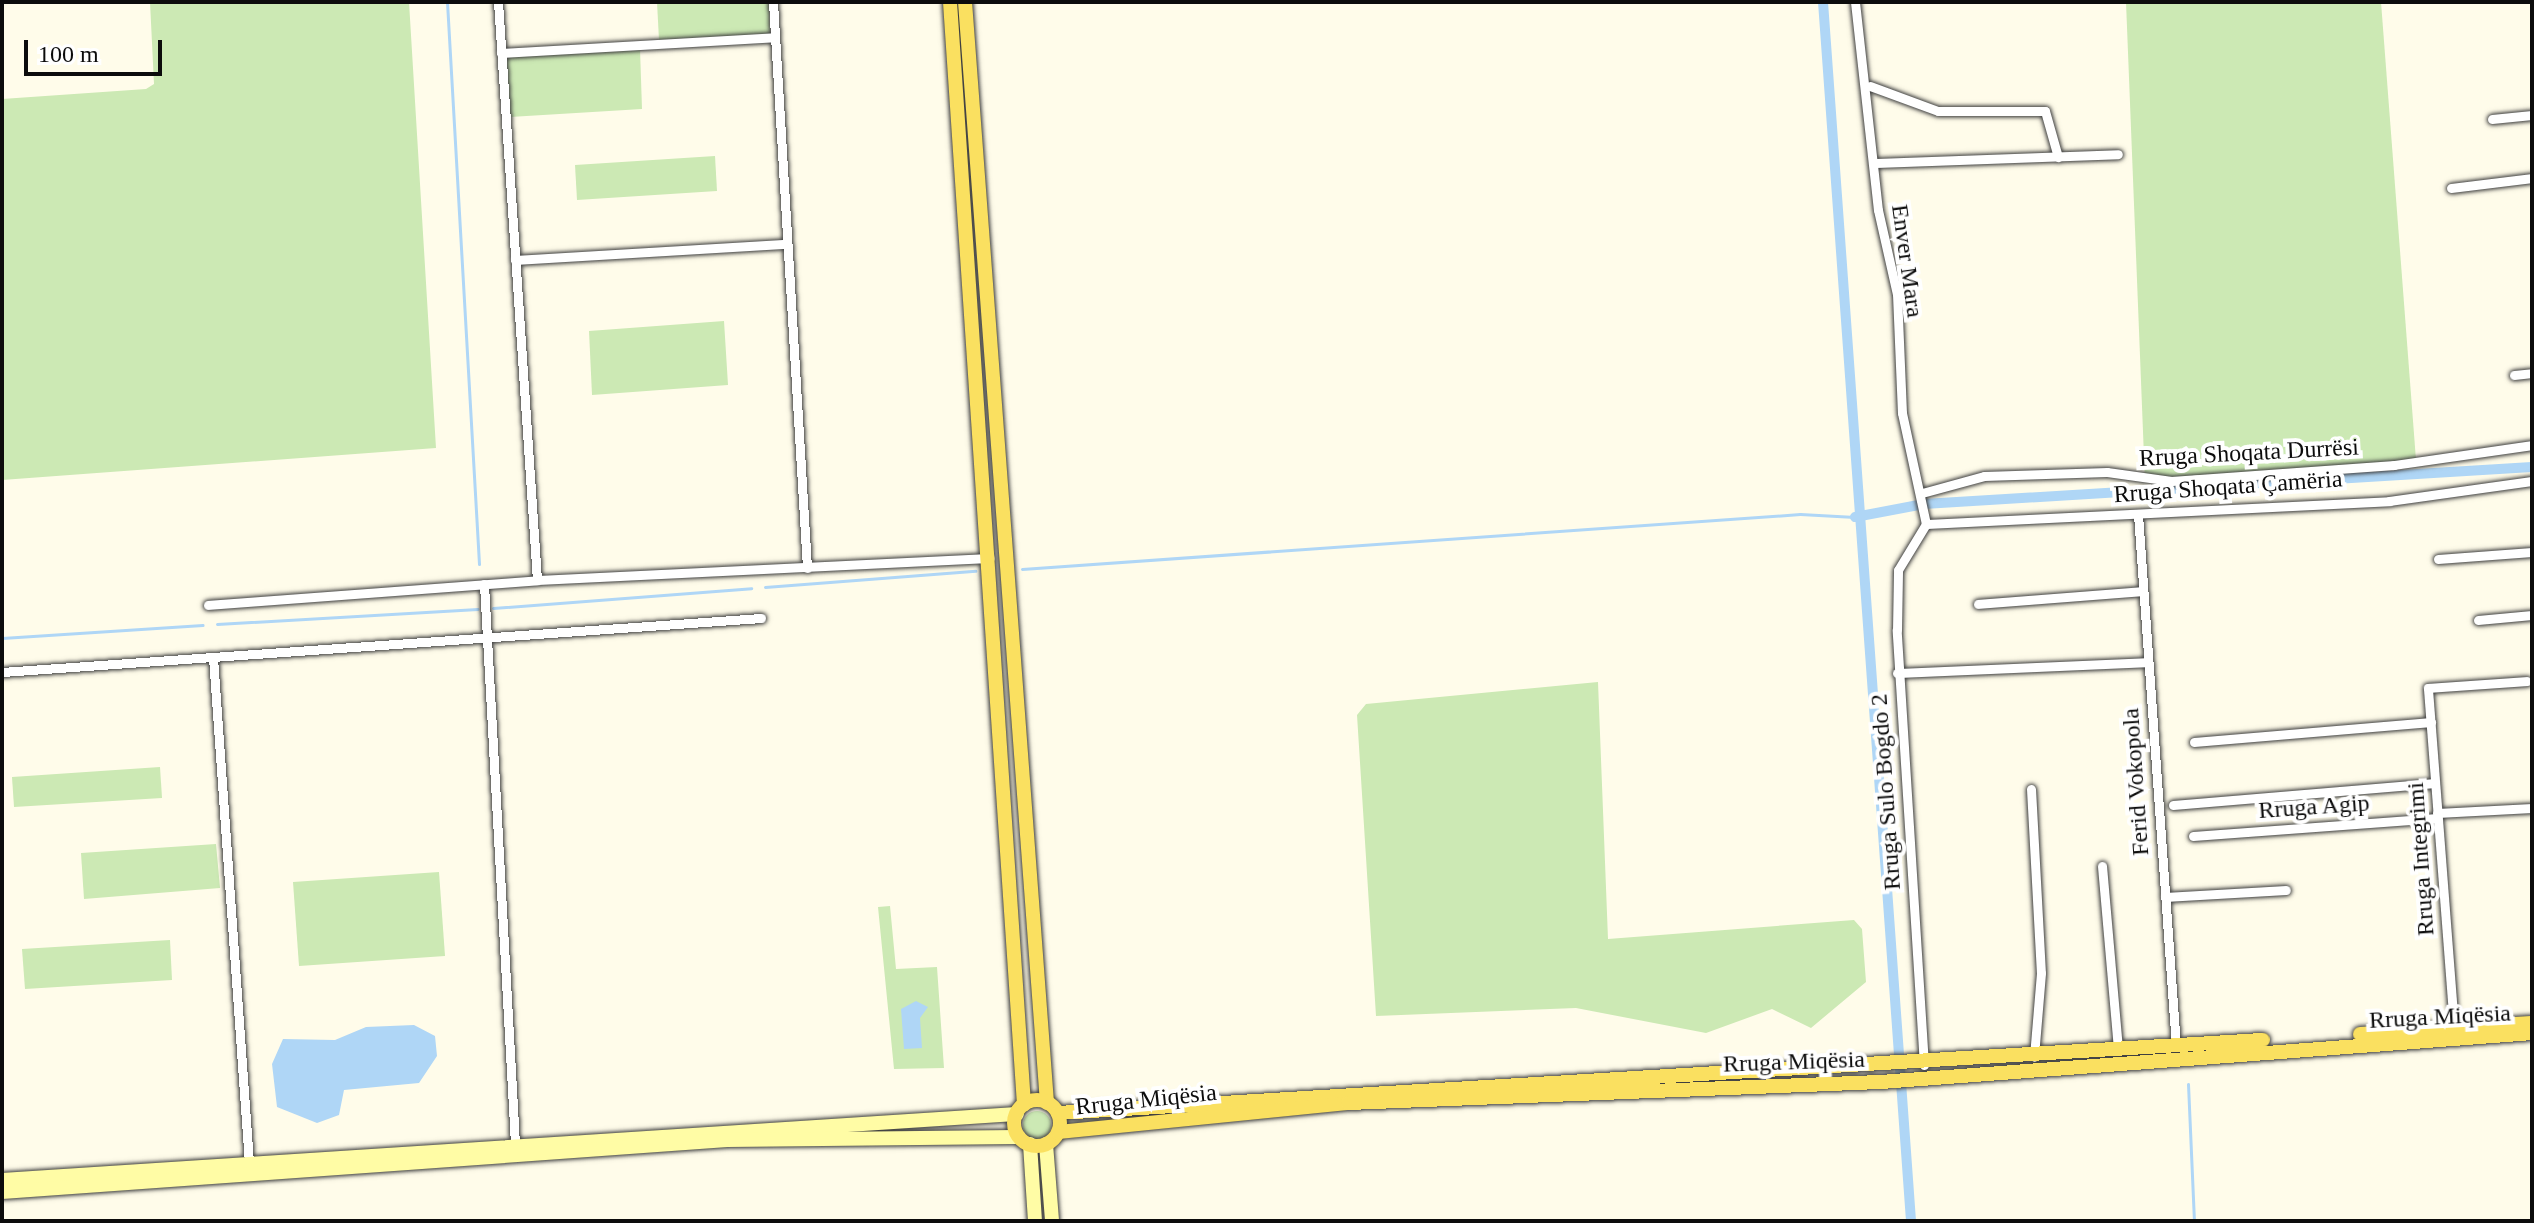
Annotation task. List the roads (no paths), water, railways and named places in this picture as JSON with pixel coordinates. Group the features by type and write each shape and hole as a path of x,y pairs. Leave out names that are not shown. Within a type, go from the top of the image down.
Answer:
{"main road":[{"path":"950,2 989,558 1020,1110 1024,1141 1046,1144 1058,1132 1052,1108 965,2"},
{"name":"Rruga Miqësia","path":"1058,1132 1348,1103 1888,1074 2118,1050 2532,1023"},
{"name":"Rruga Miqësia","path":"1919,1070 2532,1033"},
{"name":"Rruga Miqësia","path":"1020,1110 1888,1074"}],"street":[{"path":"498,2 537,580"},
{"path":"773,2 807,568"},
{"name":"Enver Mara","path":"1855,2 1870,86 1876,163 1897,294 1902,413 1925,523"},
{"path":"501,53 775,37"},
{"path":"1870,86 1938,111 2045,111 2058,157"},
{"path":"2492,119 2532,115"},
{"path":"1876,163 2118,154"},
{"path":"2451,188 2532,178"},
{"path":"515,260 787,244"},
{"path":"2514,375 2532,373"},
{"name":"Rruga Shoqata Durrësi","path":"1922,498 1984,476 2107,472 2171,481 2394,465 2532,445"},
{"name":"Rruga Shoqata Çamëria","path":"1925,523 2417,499 2532,481"},
{"name":"Ferid Vokopola","path":"2138,514 2176,1047"},
{"name":"Rruga Sulo Bogdo 2","path":"1919,1070 1897,673 1898,570 1925,523"},
{"path":"2438,559 2532,552"},
{"path":"208,605 537,580 989,558"},
{"path":"484,584 515,1144"},
{"path":"1978,604 2142,591"},
{"path":"2478,620 2532,615"},
{"path":"2,672 761,618"},
{"path":"213,657 249,1163"},
{"path":"1897,673 2147,662"},
{"name":"Rruga Integrimi","path":"2454,1027 2428,688 2527,681"},
{"path":"2194,742 2431,722"},
{"path":"2173,805 2435,783"},
{"path":"2031,789 2041,973 2034,1057"},
{"name":"Rruga Agip","path":"2193,836 2532,808"},
{"path":"2102,866 2118,1050"},
{"path":"2165,897 2286,890"},
{"path":"2,1180 1020,1110"},
{"path":"2,1192 727,1140 1024,1141 1035,1221"},
{"path":"1046,1144 1052,1221"}],"water":[{"path":"916,1001 928,1007 920,1018 922,1048 904,1049 901,1009"},
{"path":"414,1025 435,1036 437,1056 419,1083 344,1090 339,1115 317,1123 277,1107 272,1064 283,1039 335,1040 366,1027"}],"waterway":[{"path":"447,2 479,564"},
{"path":"1823,2 1911,1221"},
{"path":"1855,517 1924,504 2532,467"},
{"path":"1022,569 1800,514 1855,517"},
{"path":"765,587 975,571"},
{"path":"493,608 751,588"},
{"path":"217,624 478,609"},
{"path":"2,638 203,625"},
{"path":"2188,1084 2194,1221"}]}
